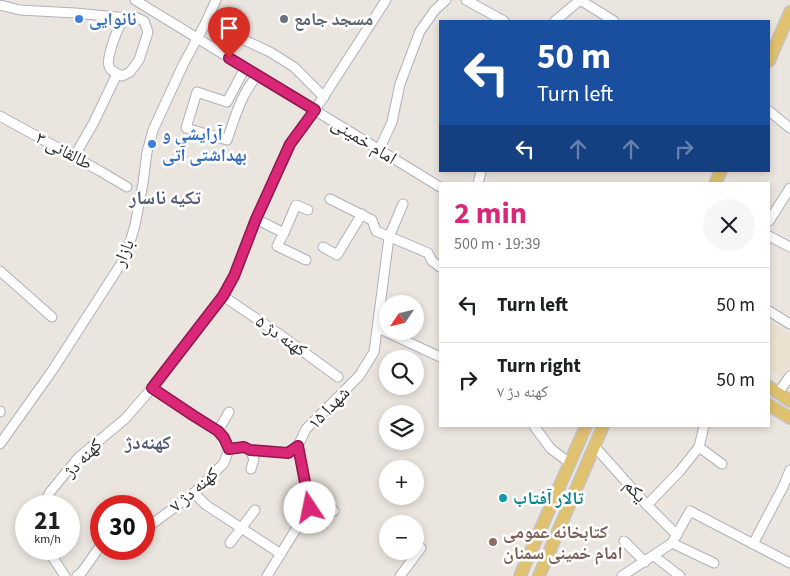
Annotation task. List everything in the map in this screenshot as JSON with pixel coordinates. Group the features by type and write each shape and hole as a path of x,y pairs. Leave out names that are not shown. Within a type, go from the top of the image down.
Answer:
{"main road":[{"path":"770,59 790,12"},
{"path":"774,390 790,400"},
{"path":"770,406 790,418"},
{"path":"520,576 586,427"},
{"path":"538,576 604,427"}],"street":[{"name":"امام خمینی","path":"135,0 439,186"},
{"name":"بازار","path":"0,444 52,371 126,256 135,225 147,152 153,130 182,64 198,39 215,0"},
{"name":"کهنه دژ","path":"49,495 78,458 125,419 152,388 223,296 234,276 256,219 290,144 324,97 386,0"},
{"path":"379,150 392,122 400,84 420,31 435,10 446,0"},
{"path":"466,0 502,20"},
{"path":"556,20 580,0 612,20"},
{"path":"0,5 20,10 135,17 144,21 148,32 138,60 130,72 122,76 112,72 108,65 108,57 121,24 128,18"},
{"path":"206,22 270,52 294,67 324,97"},
{"path":"245,68 227,102 197,92 186,128 227,140 238,107 249,85 258,75"},
{"path":"74,157 94,122 117,74"},
{"path":"770,113 790,128"},
{"name":"طالقانی ۳","path":"0,116 100,170 127,187"},
{"path":"770,219 790,188"},
{"path":"330,198 372,220 376,231 428,253 432,261 439,267"},
{"name":"شهدا ۱۵","path":"310,508 298,446 306,430 359,376 374,352 389,237 403,204"},
{"path":"306,260 277,246 296,205 308,210"},
{"path":"323,247 338,255 362,214"},
{"path":"256,219 284,233"},
{"path":"770,237 790,247"},
{"path":"0,271 52,318"},
{"name":"کهنه دژ ۵","path":"223,296 338,377"},
{"path":"770,312 790,324"},
{"path":"378,328 437,355"},
{"path":"774,390 790,376"},
{"name":"کهنه دژ ۷","path":"152,388 218,431 229,449 224,464 194,493 155,522"},
{"path":"218,431 229,412"},
{"path":"535,427 551,449 570,463"},
{"path":"647,505 679,472 699,447 704,427"},
{"path":"229,449 244,447 250,450 288,453 298,446"},
{"name":"یکم","path":"595,446 674,539 714,563"},
{"path":"699,447 722,464"},
{"path":"250,450 254,459 251,470"},
{"path":"753,544 787,488 790,470"},
{"path":"194,493 206,505 281,554"},
{"path":"267,576 310,508 334,511"},
{"path":"230,543 255,510"},
{"path":"622,576 654,556 674,539 690,511 790,563"},
{"path":"624,541 644,562"},
{"path":"654,556 680,576"},
{"path":"54,560 65,576"},
{"path":"77,576 90,560"},
{"path":"400,576 413,560"}],"shaded area":[{"path":"770,323 790,335 790,364 782,377 770,370"}],"place":[{"name":"نانوایی","path":"79,19"},
{"name":"مسجد جامع","path":"284,19"},
{"name":"آرایشی و بهداشتی آتی","path":"152,144"},
{"name":"تالار آفتاب","path":"503,498"},
{"name":"کتابخانه عمومی امام خمینی سمنان","path":"493,542"}],"district":[{"name":"تکیه ناسار","path":"165,198"},
{"name":"کهنه‌دژ","path":"148,443"}],"route":[{"path":"229,58 315,110 290,144 256,219 234,276 223,296 152,388 218,431 229,449 244,447 250,450 288,453 298,446 310,508"}]}
